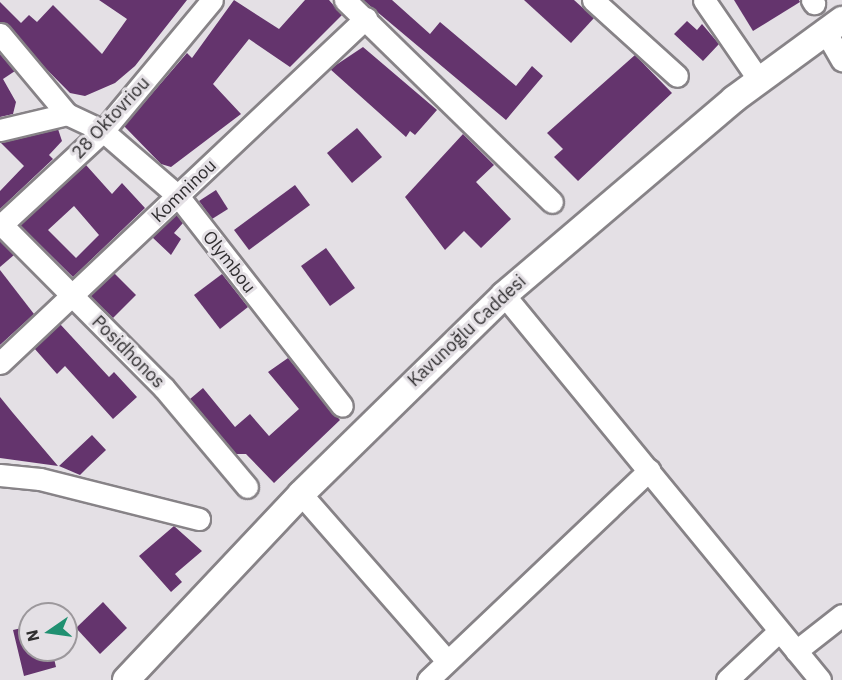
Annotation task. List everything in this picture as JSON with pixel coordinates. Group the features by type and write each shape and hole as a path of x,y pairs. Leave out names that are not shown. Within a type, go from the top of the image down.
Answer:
{"main road":[{"name":"Kavunoğlu Caddesi","path":"126,680 301,494 504,295 759,80 834,25"}],"street":[{"name":"28 Oktovriou","path":"1,225 103,131 212,0"},
{"path":"345,0 552,202"},
{"path":"593,0 677,76"},
{"path":"704,0 759,80"},
{"name":"Komninou","path":"0,363 75,298 178,196 366,18"},
{"path":"834,25 842,61"},
{"path":"0,34 67,114 0,130"},
{"name":"Olymbou","path":"67,114 103,131 178,196 342,405"},
{"name":"Posidhonos","path":"1,225 164,388 247,488"},
{"path":"504,295 820,680"},
{"path":"428,680 649,470"},
{"path":"0,475 40,478 199,519"},
{"path":"301,494 447,661"},
{"path":"796,651 842,615"},
{"path":"727,680 779,631"}],"building":[{"path":"99,0 187,0 135,66 115,83 85,96 70,93 0,22 0,2 21,23 29,15 37,22 53,5 102,54 127,19"},
{"path":"234,0 279,29 305,0 329,0 342,15 290,67 249,39 213,84 241,114 171,167 161,164 124,126 187,53 192,58"},
{"path":"363,0 392,0 430,34 440,22 516,86 532,66 543,76 506,120"},
{"path":"524,0 574,0 594,18 571,43"},
{"path":"734,0 799,0 800,2 753,31"},
{"path":"687,21 697,30 702,24 719,44 703,61 674,34"},
{"path":"363,47 437,110 415,135 410,131 406,137 330,69"},
{"path":"0,54 15,71 3,79 16,102 13,114 0,117"},
{"path":"635,55 672,93 578,181 554,157 563,149 547,133"},
{"path":"357,128 382,157 352,183 327,153"},
{"path":"58,129 62,141 49,155 53,159 0,209 0,191 24,166 0,142"},
{"path":"463,134 494,165 476,182 511,219 481,248 464,231 445,250 405,197"},
{"path":"86,165 112,194 122,183 145,208 73,277 20,225","holes":["74,206 99,235 76,258 48,230"]},
{"path":"295,185 310,205 249,250 234,230"},
{"path":"216,190 228,209 212,219 199,201"},
{"path":"176,214 183,223 174,233 181,239 171,255 152,237"},
{"path":"0,241 14,255 0,267"},
{"path":"326,248 355,288 330,306 301,266"},
{"path":"0,270 34,314 0,345"},
{"path":"114,273 136,295 113,318 90,296"},
{"path":"222,274 248,307 220,329 194,295"},
{"path":"60,324 109,377 114,372 137,397 113,419 65,366 57,374 34,348"},
{"path":"288,358 340,420 274,483 246,454 236,454 190,399 203,388 235,427 250,414 269,436 299,409 268,372"},
{"path":"0,397 13,413 58,466 0,458"},
{"path":"92,435 106,450 80,475 59,466"},
{"path":"174,526 202,551 175,574 182,582 171,592 139,556"},
{"path":"103,602 127,628 100,654 78,630 78,626"},
{"path":"18,629 18,651 13,630"},
{"path":"21,662 55,662 56,667 24,676"}]}
